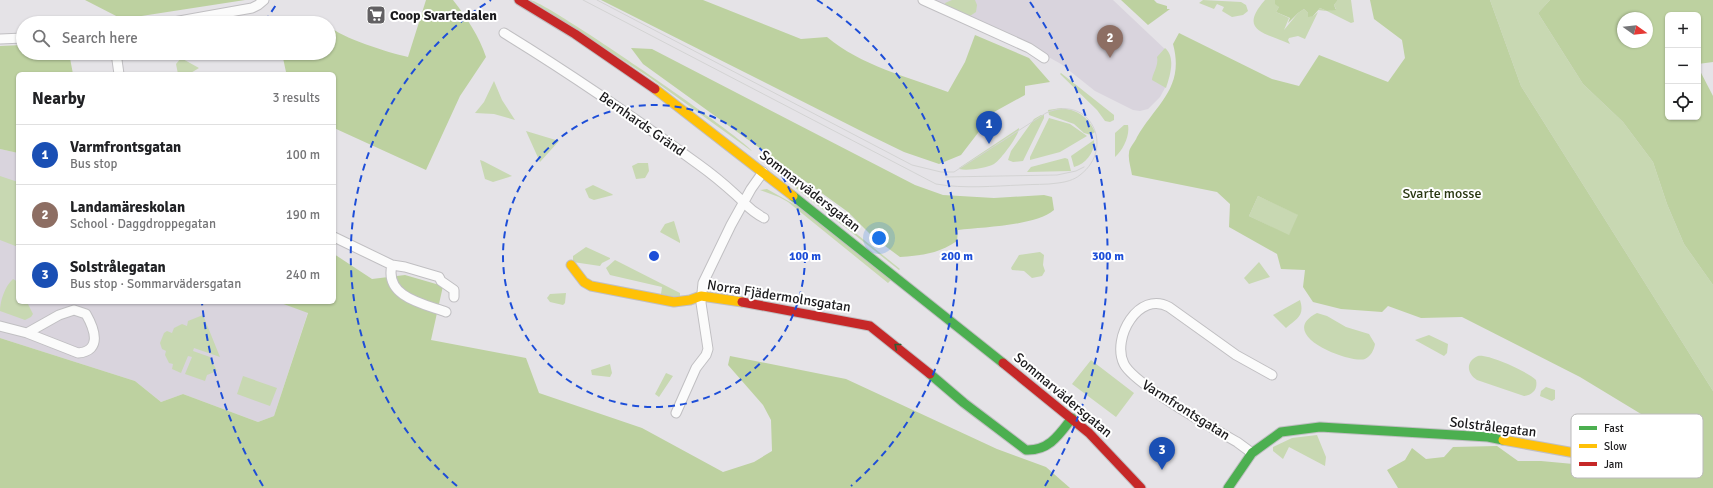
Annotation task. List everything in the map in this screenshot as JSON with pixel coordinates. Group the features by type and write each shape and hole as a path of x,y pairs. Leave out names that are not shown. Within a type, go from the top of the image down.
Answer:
{"street":[{"path":"207,16 252,8 264,0"},
{"name":"Sommarvädersgatan","path":"519,0 575,34 671,100 890,271 1072,418 1089,433 1141,488"},
{"path":"923,0 1030,48 1044,58"},
{"name":"Bernhards Gränd","path":"504,33 568,72 623,110 716,177 744,203"},
{"path":"0,40 16,39"},
{"path":"117,60 119,72"},
{"path":"676,413 696,368 706,355 708,349 700,296 703,283 744,203 763,172"},
{"path":"744,203 749,210 764,218"},
{"path":"336,238 392,266 405,267 439,277 440,282 454,290 454,297"},
{"name":"Norra Fjädermolnsgatan","path":"571,265 584,282 590,286 674,302 690,300 700,296 859,323 873,328 921,366 964,404 1026,450 1038,451 1047,448 1072,418"},
{"path":"392,266 391,278 399,293 446,312"},
{"name":"Varmfrontsgatan","path":"1252,453 1237,442 1138,381 1124,364 1121,350 1121,340 1125,330 1136,313 1147,304 1159,303 1169,307 1236,355 1272,376"},
{"path":"0,326 27,334 78,353 86,352 92,348 94,340 92,325 86,314 74,310 59,315 27,334"},
{"name":"Solstrålegatan","path":"1228,488 1252,453 1280,432 1327,427 1488,437 1571,452"}],"shaded area":[{"path":"931,0 1113,0 1168,52 1166,86 1160,97 1148,109 1140,111 1133,110 1095,91 1061,64 1027,45"},
{"path":"0,149 16,153 16,304 284,304 308,312 274,416 258,422 183,394 161,402 135,381 0,338"}],"green space":[{"path":"85,0 245,0 141,16 116,16"},
{"path":"426,0 453,0 472,27 486,57 460,96 426,170 336,129 336,72 286,72 283,60 336,60 336,31 378,49 408,57"},
{"path":"530,0 569,22 643,70 716,122 753,152 649,77"},
{"path":"601,0 703,0 801,39 827,37 840,47 869,63 948,92 965,62 975,35 1029,58 1050,82 1025,86 1025,95 994,112 961,155 939,164 904,152"},
{"path":"952,0 975,0 977,5 976,12 970,16 946,7 945,3"},
{"path":"1121,0 1154,0 1157,3 1167,6 1167,9 1170,9 1148,25"},
{"path":"1203,0 1241,2 1246,5 1248,11 1243,15 1232,17 1222,11 1224,7 1217,4 1214,9 1199,3"},
{"path":"1265,0 1275,0 1279,7 1276,12 1289,18 1284,30 1298,13 1304,9 1308,13 1308,16 1313,16 1318,12 1305,39 1298,36 1289,38 1288,40 1290,44 1258,29 1254,24 1254,18 1257,10"},
{"path":"1275,0 1338,0 1334,5 1336,10 1327,11 1320,8 1313,16 1308,17 1308,13 1304,9 1288,23 1290,18 1276,12 1279,7 1275,4"},
{"path":"1338,0 1351,0 1354,22 1351,23 1327,11 1336,9 1334,5"},
{"name":"Svarte mosse","path":"1370,0 1490,0 1521,86 1713,391 1713,488 1398,488 1387,470 1405,460 1412,448 1426,459 1444,457 1453,447 1497,446 1518,461 1541,461 1571,464 1571,478 1703,478 1703,414 1641,414 1580,377 1462,317 1421,318 1388,306 1382,312 1341,309 1313,302 1303,287 1305,270 1281,269 1277,254 1229,227 1230,204 1217,192 1132,175 1129,151 1144,125 1167,95 1172,84 1176,59 1173,44 1179,33 1272,79 1299,86 1319,55 1388,82 1405,58 1402,40 1374,19","holes":["1258,196 1298,215 1289,235 1249,216"]},
{"path":"1490,0 1550,0 1538,13 1583,84 1623,122 1653,162 1667,204 1684,244 1713,285 1713,391 1521,86"},
{"path":"1550,0 1713,0 1713,62 1701,64 1701,12 1665,12 1665,120 1701,120 1701,73 1713,96 1713,285 1684,244 1667,204 1653,162 1623,122 1583,84 1538,13"},
{"path":"16,45 16,60 70,60 73,72 16,72 16,153 0,149 0,46"},
{"path":"631,48 652,49 915,185 943,195 994,198 1044,195 1052,197 1054,210 1045,215 1022,223 958,230 957,241 943,249 923,254 900,257 873,237 848,212 643,64"},
{"path":"1165,48 1171,61 1166,88 1152,80 1157,64 1157,57"},
{"path":"179,60 185,60 199,68 192,72 178,72 176,64"},
{"path":"1061,73 1114,115 1114,120 1110,122 1105,121 1097,110 1060,74"},
{"path":"494,81 502,100 515,120 494,114 475,113 484,102"},
{"path":"1061,108 1077,112 1089,122 1095,132 1091,135 1084,133 1074,124 1049,115 1048,110"},
{"path":"1044,115 1044,118 1023,161 1013,162 1008,160 1011,151 1034,119"},
{"path":"1049,118 1070,124 1087,136 1060,152 1030,160 1030,157"},
{"path":"1124,125 1128,125 1127,138 1121,151 1115,157 1115,133"},
{"path":"1019,128 1009,147 997,162 977,169 959,169 959,168"},
{"path":"526,131 559,141 540,162"},
{"path":"1094,140 1093,149 1089,157 1074,167 1071,156"},
{"path":"1065,158 1068,159 1071,171 1027,172 1031,167"},
{"path":"480,160 512,176 493,182 485,179"},
{"path":"638,163 648,163 649,171 645,178 636,179 632,166"},
{"path":"0,176 16,181 16,246 0,240"},
{"path":"792,182 900,269 899,270 792,185"},
{"path":"593,185 613,195 594,200 589,198 585,189"},
{"path":"767,189 799,207 892,279 888,283 788,202 760,190"},
{"path":"1258,196 1299,215 1289,236 1249,216"},
{"path":"674,221 680,243 660,232 665,224"},
{"path":"586,247 610,259 602,263 600,266 573,262 573,256"},
{"path":"1040,252 1044,255 1043,265 1045,271 1042,276 1032,278 1024,271 1012,270 1011,268 1019,255"},
{"path":"336,255 372,279 405,275 443,286 431,340 526,358 539,393 642,428 723,472 754,462 772,451 771,420 763,405 728,365 730,356 846,379 997,449 1046,467 1070,488 0,488 0,338 135,381 161,402 183,394 258,422 274,416 308,313 283,304 336,304"},
{"path":"615,260 680,293 680,298 661,294 662,287 610,275 606,268"},
{"path":"1259,262 1270,277 1249,284 1244,278"},
{"path":"13,279 16,281 16,304 28,304 33,314 25,320 0,311 4,294"},
{"path":"566,293 565,303 563,305 550,302 547,298 550,294"},
{"path":"1300,300 1301,313 1297,319 1286,328 1273,315"},
{"path":"1317,313 1327,316 1346,327 1369,334 1375,344 1371,355 1365,359 1346,357 1320,346 1310,339 1304,330 1306,321"},
{"path":"203,315 220,357 194,348 193,351 210,357 217,371 207,375 205,381 185,374 192,357 188,356 181,373 172,369 173,364 169,363 165,355 166,351 162,349 160,343 164,333 167,331 172,333 174,328 182,324 187,326 188,321"},
{"path":"1429,335 1448,344 1447,353 1444,356 1415,340"},
{"path":"1478,356 1491,358 1517,368 1532,377 1536,380 1534,391 1524,396 1477,380 1469,371 1469,367 1471,361"},
{"path":"1091,360 1134,393 1116,417 1072,384"},
{"path":"610,364 612,373 610,377 592,375 591,370"},
{"path":"666,373 673,376 659,397 655,394"},
{"path":"243,376 277,388 270,406 237,394"},
{"path":"1546,387 1555,390 1555,399 1552,401 1540,396 1541,391"},
{"path":"1317,435 1326,457 1325,466 1289,447 1283,459 1273,451 1273,447 1292,438"}],"tram line":[{"path":"583,0 936,184 947,186 979,187 1064,182 1080,175 1091,164 1096,151 1097,138 1093,126 1086,117 1075,110 1062,109 1046,113 954,172 941,172 912,165 597,0"},
{"path":"946,177 1057,175 1076,171 1084,167"}],"traffic: fast":[{"path":"793,196 1003,363"},
{"path":"930,374 964,403 1026,450 1041,448 1053,441 1072,418"},
{"path":"1228,488 1252,453 1281,432 1320,427 1488,437 1503,440"}],"traffic: slow":[{"path":"655,89 793,196"},
{"path":"571,265 584,282 591,286 674,302 690,300 701,296 742,302"},
{"path":"1503,440 1571,452"}],"traffic: jam":[{"path":"519,0 575,34 655,89"},
{"path":"742,302 870,326 930,374"},
{"path":"1003,363 1089,433 1141,488"}],"place":[{"name":"Coop Svartedalen","path":"376,15"},
{"name":"Landamäreskolan","path":"1110,58"},
{"name":"Varmfrontsgatan","path":"989,144"},
{"name":"Solstrålegatan","path":"1162,470"}]}
